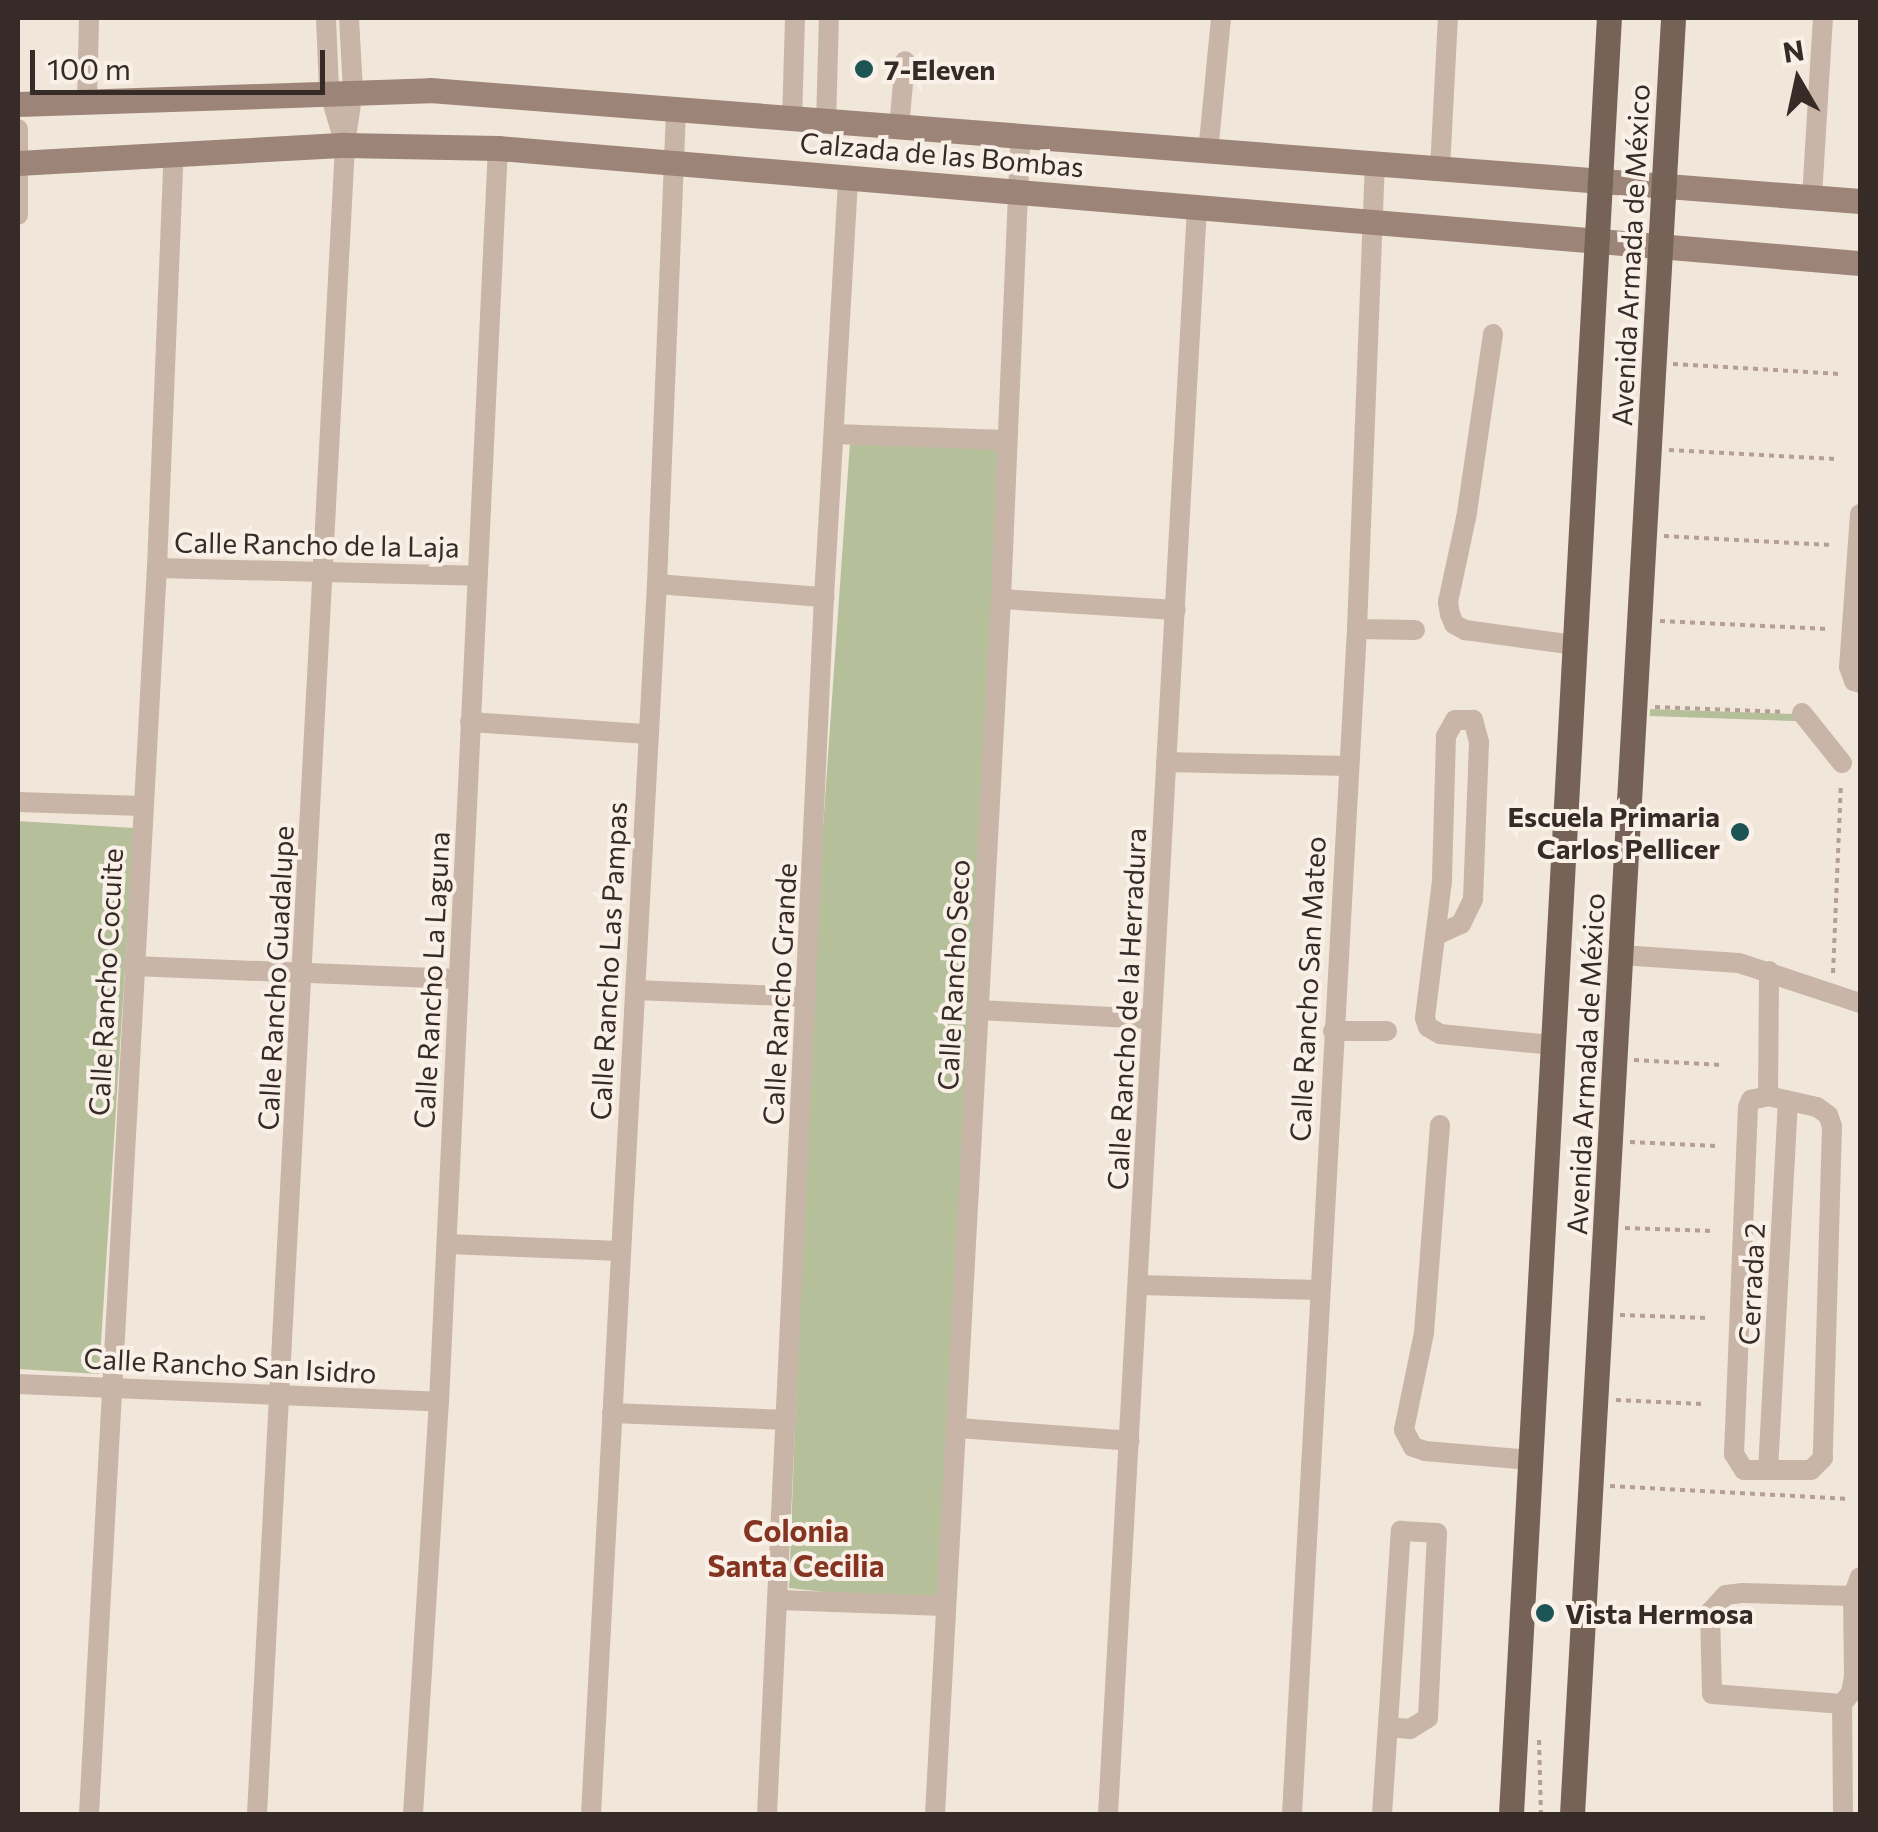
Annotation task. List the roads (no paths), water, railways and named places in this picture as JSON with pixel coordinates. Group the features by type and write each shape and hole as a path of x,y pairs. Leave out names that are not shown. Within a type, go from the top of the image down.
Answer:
{"main road":[{"name":"Avenida Armada de México","path":"1511,1814 1609,18"},
{"name":"Avenida Armada de México","path":"1572,1814 1672,18"},
{"name":"Calzada de las Bombas","path":"18,104 430,90 1860,201"},
{"name":"Calzada de las Bombas","path":"18,163 345,145 498,148 1860,263"}],"street":[{"path":"87,101 89,18"},
{"path":"326,18 341,91"},
{"path":"341,91 349,18"},
{"path":"792,120 795,18"},
{"path":"826,122 829,18"},
{"path":"1208,152 1221,18"},
{"path":"1440,170 1448,18"},
{"path":"1812,198 1823,18"},
{"path":"898,128 905,61"},
{"name":"Calle Rancho Guadalupe","path":"257,1814 325,568 345,145 341,91"},
{"name":"Calle Rancho Las Pampas","path":"590,1814 657,584 676,111"},
{"path":"18,129 18,215"},
{"name":"Calle Rancho Seco","path":"935,1814 944,1606 959,1428 1020,138"},
{"name":"Calle Rancho La Laguna","path":"413,1814 439,1402 498,148"},
{"name":"Calle Rancho Cocuite","path":"89,1814 157,568 174,153"},
{"name":"Calle Rancho San Mateo","path":"1292,1814 1347,766 1358,630 1375,166"},
{"name":"Calle Rancho Grande","path":"767,1814 824,597 848,176"},
{"name":"Calle Rancho de la Herradura","path":"1108,1814 1197,206"},
{"path":"1493,334 1466,518 1448,602 1454,624 1476,632 1574,645"},
{"path":"834,434 1005,440"},
{"path":"1860,514 1848,667 1854,681 1860,683"},
{"name":"Calle Rancho de la Laja","path":"157,568 325,568 476,576"},
{"path":"657,584 824,597"},
{"path":"1001,599 1176,610"},
{"path":"1358,630 1415,630"},
{"path":"1802,713 1842,763"},
{"path":"1437,935 1462,924 1473,899 1478,742 1473,720 1454,720 1446,736 1437,935 1424,1009 1428,1027 1440,1034 1553,1045"},
{"path":"470,722 648,734"},
{"path":"1166,762 1347,766"},
{"path":"18,802 142,806"},
{"path":"1621,955 1739,963 1860,1003"},
{"path":"133,966 458,979"},
{"name":"Cerrada 2","path":"1768,1470 1778,1098 1769,971"},
{"path":"634,990 807,997"},
{"path":"978,1010 1150,1019"},
{"path":"1333,1031 1387,1031"},
{"path":"1778,1098 1823,1110 1832,1126 1824,1458 1810,1470 1744,1470 1734,1454 1748,1107 1751,1100 1778,1098"},
{"path":"1440,1124 1424,1333 1403,1421 1406,1439 1425,1451 1530,1460"},
{"path":"446,1244 620,1251"},
{"path":"1140,1285 1319,1290"},
{"name":"Calle Rancho San Isidro","path":"18,1384 439,1402"},
{"path":"612,1412 787,1420"},
{"path":"959,1428 1130,1441"},
{"path":"1382,1814 1401,1531 1437,1532 1428,1718 1410,1729 1388,1727"},
{"path":"1842,1704 1712,1694 1710,1612 1726,1594 1856,1586 1854,1676 1851,1693 1842,1704 1842,1814"},
{"path":"779,1600 944,1606"}],"place":[{"name":"7-Eleven","path":"864,69"},
{"name":"Escuela Primaria Carlos Pellicer","path":"1740,832"},
{"name":"Vista Hermosa","path":"1545,1613"}],"district":[{"name":"Colonia Santa Cecilia","path":"796,1547"}]}
